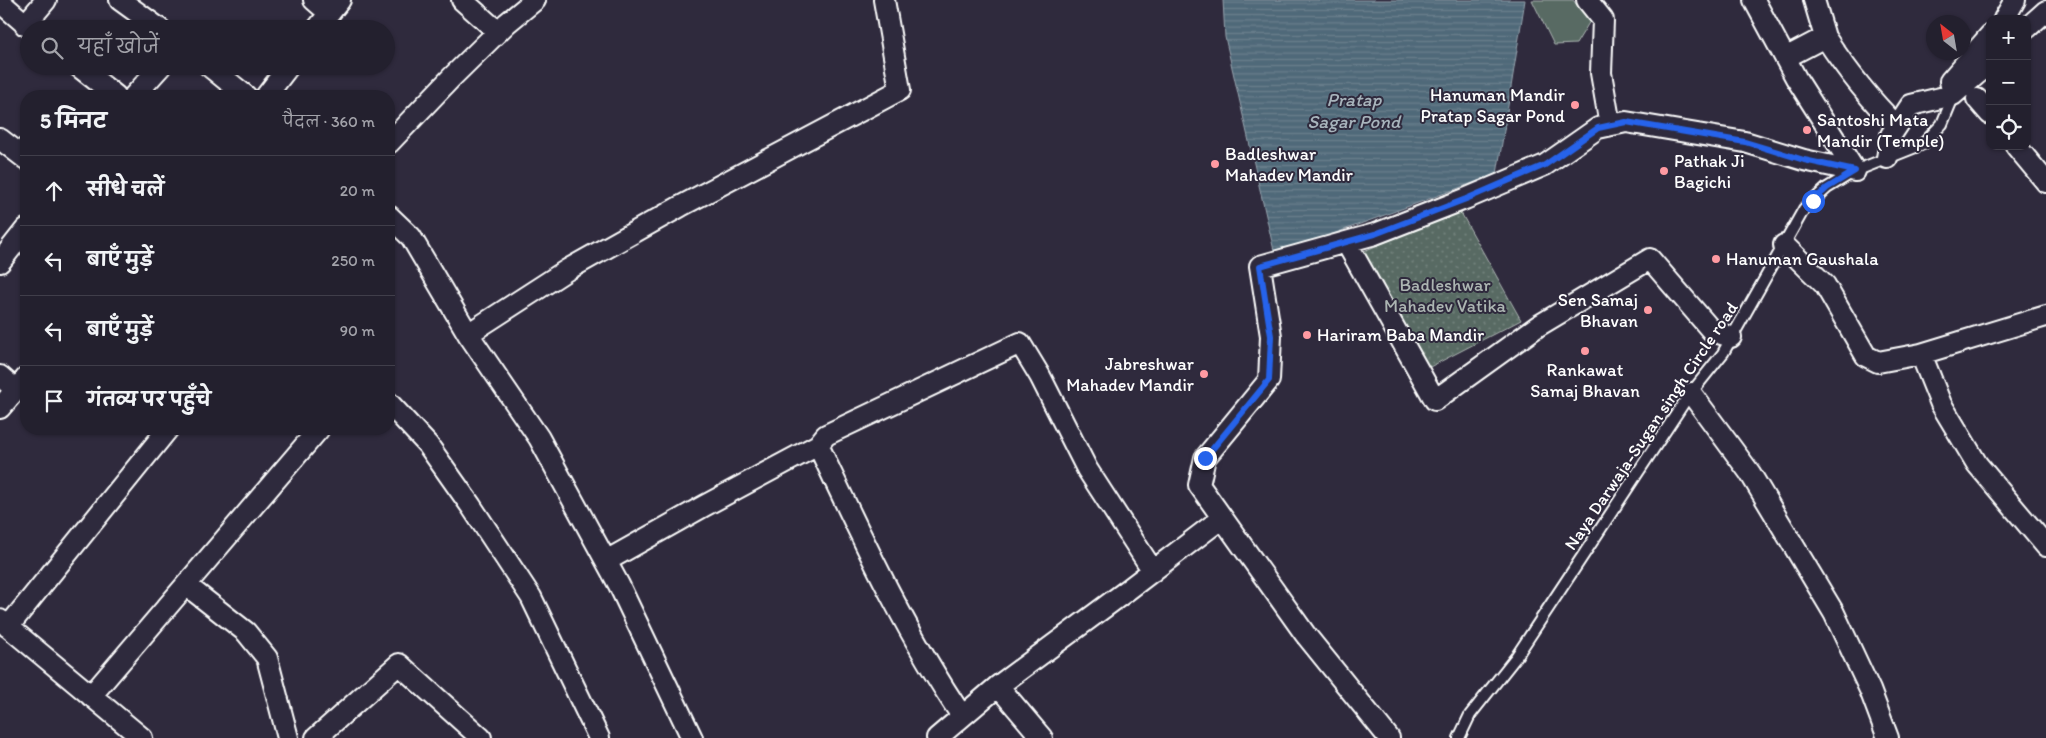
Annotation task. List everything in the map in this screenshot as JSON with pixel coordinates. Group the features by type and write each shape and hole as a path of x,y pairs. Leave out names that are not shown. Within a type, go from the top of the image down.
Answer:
{"street":[{"path":"33,20 46,0"},
{"path":"120,0 148,20"},
{"path":"314,0 335,6 324,20"},
{"path":"462,0 498,32"},
{"path":"395,137 498,32 535,0"},
{"path":"468,334 566,270 681,206 900,90 884,0"},
{"path":"1587,0 1603,20 1601,73 1610,125"},
{"path":"1754,0 1785,58 1855,171"},
{"path":"1814,0 1825,37 1847,70 1880,109 1898,126"},
{"path":"2006,15 2015,0"},
{"path":"0,2 20,20"},
{"path":"2031,24 2046,11"},
{"path":"1785,58 1825,37"},
{"path":"1953,95 1950,81 1986,40"},
{"path":"1887,158 1891,135 1911,105 1953,95 1986,66"},
{"path":"89,75 108,90"},
{"path":"139,90 153,75"},
{"path":"220,75 239,90"},
{"path":"271,90 282,75"},
{"path":"1389,738 1305,634 1199,485 1205,458 1269,380 1271,336 1260,266 1375,234 1466,199 1545,165 1598,128 1626,122 1745,142 1804,160 1855,171"},
{"path":"0,138 20,154"},
{"path":"2019,150 2046,182"},
{"path":"395,222 411,237 468,334 539,438 606,561 692,738"},
{"path":"2,256 20,236"},
{"path":"1346,242 1435,400 1538,326 1650,260 1712,331 1731,337"},
{"path":"1784,245 1825,285 1866,356 1878,362 1922,354 2046,316"},
{"path":"606,561 818,445 826,435 1020,343 1040,376 1087,470 1153,570"},
{"path":"1922,354 1941,404 1977,464 2046,546"},
{"path":"0,376 20,384"},
{"path":"0,408 20,385"},
{"path":"1691,393 1750,473 1834,613 1870,690 1888,738"},
{"path":"395,409 428,445 531,597 599,738"},
{"path":"142,738 4,623 163,435"},
{"path":"91,696 314,435"},
{"path":"818,445 903,617 944,689 962,716"},
{"path":"937,738 998,686 1222,518"},
{"path":"186,585 246,632 267,658 288,738"},
{"path":"316,738 399,664 481,738"},
{"path":"998,686 1042,738"}],"lane":[{"path":"1953,95 1984,106"},
{"name":"Naya Darwaja-Sugan singh Circle road","path":"1459,738 1470,715 1516,657 1691,393 1737,331 1804,210 1827,188 1855,171 1923,144 1942,124 1953,95"}],"green space":[{"path":"1532,0 1573,0 1590,21 1576,44 1554,45"},
{"name":"Badleshwar Mahadev Vatika","path":"1460,211 1521,320 1424,370 1359,253"}],"water":[{"name":"Pratap Sagar Pond","path":"1223,0 1525,0 1497,174 1275,255 1225,37"}],"place":[{"name":"Hanuman Mandir Pratap Sagar Pond","path":"1575,105"},
{"name":"Santoshi Mata Mandir (Temple)","path":"1807,130"},
{"name":"Badleshwar Mahadev Mandir","path":"1215,164"},
{"name":"Pathak Ji Bagichi","path":"1664,171"},
{"name":"Hanuman Gaushala","path":"1716,259"},
{"name":"Sen Samaj Bhavan","path":"1648,310"},
{"name":"Hariram Baba Mandir","path":"1307,335"},
{"name":"Rankawat Samaj Bhavan","path":"1585,351"},
{"name":"Jabreshwar Mahadev Mandir","path":"1204,374"}],"route":[{"path":"1205,458 1269,380 1271,336 1260,266 1375,234 1466,199 1545,165 1598,128 1626,122 1668,128 1709,138 1745,142 1804,160 1855,171 1827,188 1813,201"}]}
